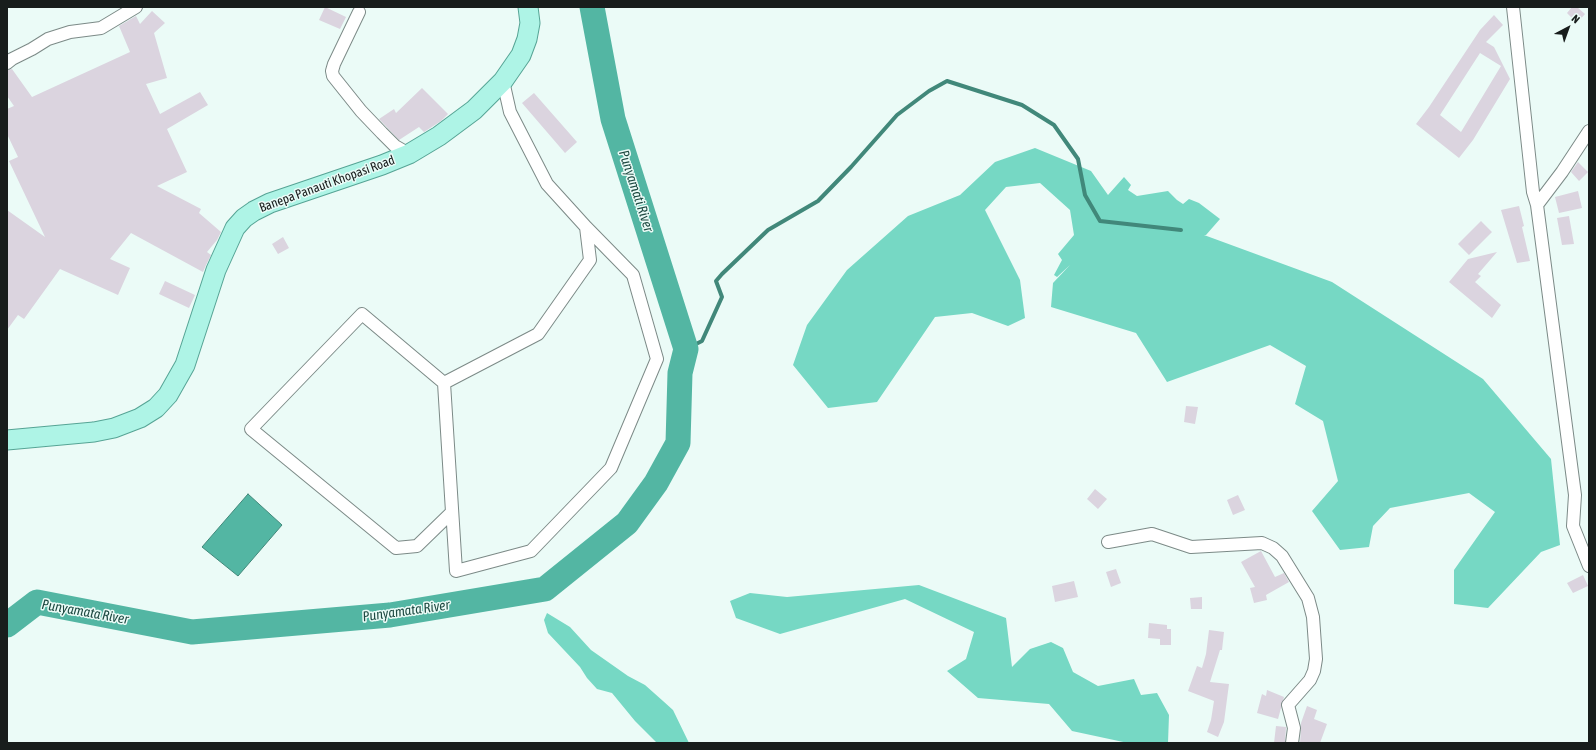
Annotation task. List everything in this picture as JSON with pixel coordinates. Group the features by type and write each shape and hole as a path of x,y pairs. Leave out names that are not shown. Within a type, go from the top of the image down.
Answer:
{"main road":[{"name":"Banepa Panauti Khopasi Road","path":"7,440 108,430 140,418 156,408 168,396 185,364 216,270 235,228 244,218 254,210 295,193 382,165 409,154 438,136 474,110 503,81 521,55 527,39 530,24 528,7"}],"street":[{"path":"7,63 48,39 70,32 101,28 136,7"},
{"path":"1513,7 1533,192 1537,205 1575,495 1573,526 1589,566"},
{"path":"359,12 334,64 332,71 333,76 361,111 382,133 396,146 409,154"},
{"path":"444,383 452,512 417,546 396,548 251,429 362,314 444,383 456,571 531,550 611,468 657,359 633,275 547,184 510,112 503,81"},
{"path":"1537,205 1562,172 1589,131"},
{"path":"444,383 538,334 590,260 586,227"},
{"path":"1108,542 1152,534 1191,547 1262,543 1273,548 1282,556 1308,598 1313,617 1316,654 1314,671 1310,680 1288,705 1294,728 1292,743"}],"shaded area":[{"path":"1035,148 1091,171 1108,195 1124,177 1131,185 1128,190 1137,196 1168,191 1183,204 1189,199 1199,203 1220,219 1206,235 1204,235 1332,282 1483,379 1551,459 1560,545 1541,552 1488,608 1454,604 1454,570 1495,512 1469,493 1390,508 1373,526 1369,547 1340,550 1312,511 1338,481 1323,421 1295,404 1306,366 1270,345 1167,382 1136,333 1051,307 1053,283 1070,265 1057,277 1054,275 1062,260 1058,254 1074,235 1070,210 1040,183 1006,187 985,210 1020,280 1025,318 1008,326 972,313 935,317 877,402 828,408 793,365 807,325 847,270 908,216 960,195 995,162"},
{"path":"248,494 282,525 238,576 202,547"},
{"path":"919,585 1006,618 1012,667 1030,649 1051,642 1063,648 1073,672 1098,686 1134,679 1141,695 1157,693 1169,715 1168,743 1128,743 1072,731 1049,704 978,698 947,671 966,659 974,632 905,599 780,634 736,618 730,601 750,593 787,597"},
{"path":"547,613 570,627 591,650 628,676 645,685 673,710 689,743 657,743 635,721 612,693 597,689 580,667 548,633 544,620"}],"building":[{"path":"325,7 346,17 340,29 319,20"},
{"path":"1572,7 1577,7 1585,14 1577,23 1567,13"},
{"path":"152,11 165,23 154,33 167,78 146,84 160,114 200,92 208,105 167,129 187,172 157,186 201,209 199,213 221,232 217,240 207,252 211,255 203,272 131,233 110,259 130,268 118,295 60,269 24,319 18,315 7,330 7,210 45,237 9,161 18,157 7,134 7,109 14,106 7,96 7,70 12,69 32,97 130,52 119,26 136,16 140,24"},
{"path":"1494,15 1503,25 1486,42 1494,47 1510,79 1473,140 1459,158 1416,124 1480,30","holes":["1480,53 1501,66 1461,132 1440,115"]},
{"path":"422,88 448,114 441,121 424,132 419,127 399,140 379,119 394,109 396,113"},
{"path":"534,93 577,142 565,153 522,103"},
{"path":"1578,162 1588,172 1579,181 1571,172"},
{"path":"1578,191 1582,208 1559,213 1555,197"},
{"path":"1519,206 1530,261 1517,263 1501,210"},
{"path":"1569,216 1574,244 1562,245 1557,218"},
{"path":"1481,221 1492,232 1469,255 1458,244"},
{"path":"283,237 289,248 278,254 272,244"},
{"path":"1497,252 1478,274 1481,276 1475,282 1501,305 1492,318 1449,282 1468,259"},
{"path":"165,281 195,295 189,308 159,294"},
{"path":"1186,406 1198,407 1195,424 1184,422"},
{"path":"1095,489 1107,499 1098,509 1087,499"},
{"path":"1238,495 1245,510 1233,515 1227,500"},
{"path":"1261,551 1275,577 1284,573 1289,582 1266,595 1267,600 1254,603 1250,588 1255,587 1241,562"},
{"path":"1116,569 1121,583 1111,587 1106,572"},
{"path":"1583,575 1588,586 1573,593 1567,583"},
{"path":"1074,581 1078,597 1055,602 1052,586"},
{"path":"1202,597 1202,609 1191,609 1190,598"},
{"path":"1149,623 1167,625 1167,629 1171,629 1171,645 1160,645 1160,639 1148,638"},
{"path":"1209,630 1224,632 1222,650 1220,650 1210,682 1229,684 1224,722 1218,737 1207,732 1211,720 1214,701 1188,691 1197,666 1202,668 1206,654"},
{"path":"1267,690 1284,697 1278,719 1257,713 1262,694 1266,696"},
{"path":"1307,706 1317,710 1314,719 1327,724 1320,743 1300,743 1301,723"},
{"path":"1276,726 1286,727 1285,743 1274,743"}],"waterway":[{"name":"Punyamata River","path":"7,625 37,602 192,632 390,615 545,589 627,523 656,483 678,443 680,373 686,349 613,119 592,7"},
{"path":"686,349 702,341 722,297 716,281 722,274 768,230 818,201 851,167 897,115 929,91 947,81 1022,105 1054,125 1078,159 1085,195 1100,221 1181,230"}],"water label":[{"name":"Punyamati River","path":"636,191"}]}
